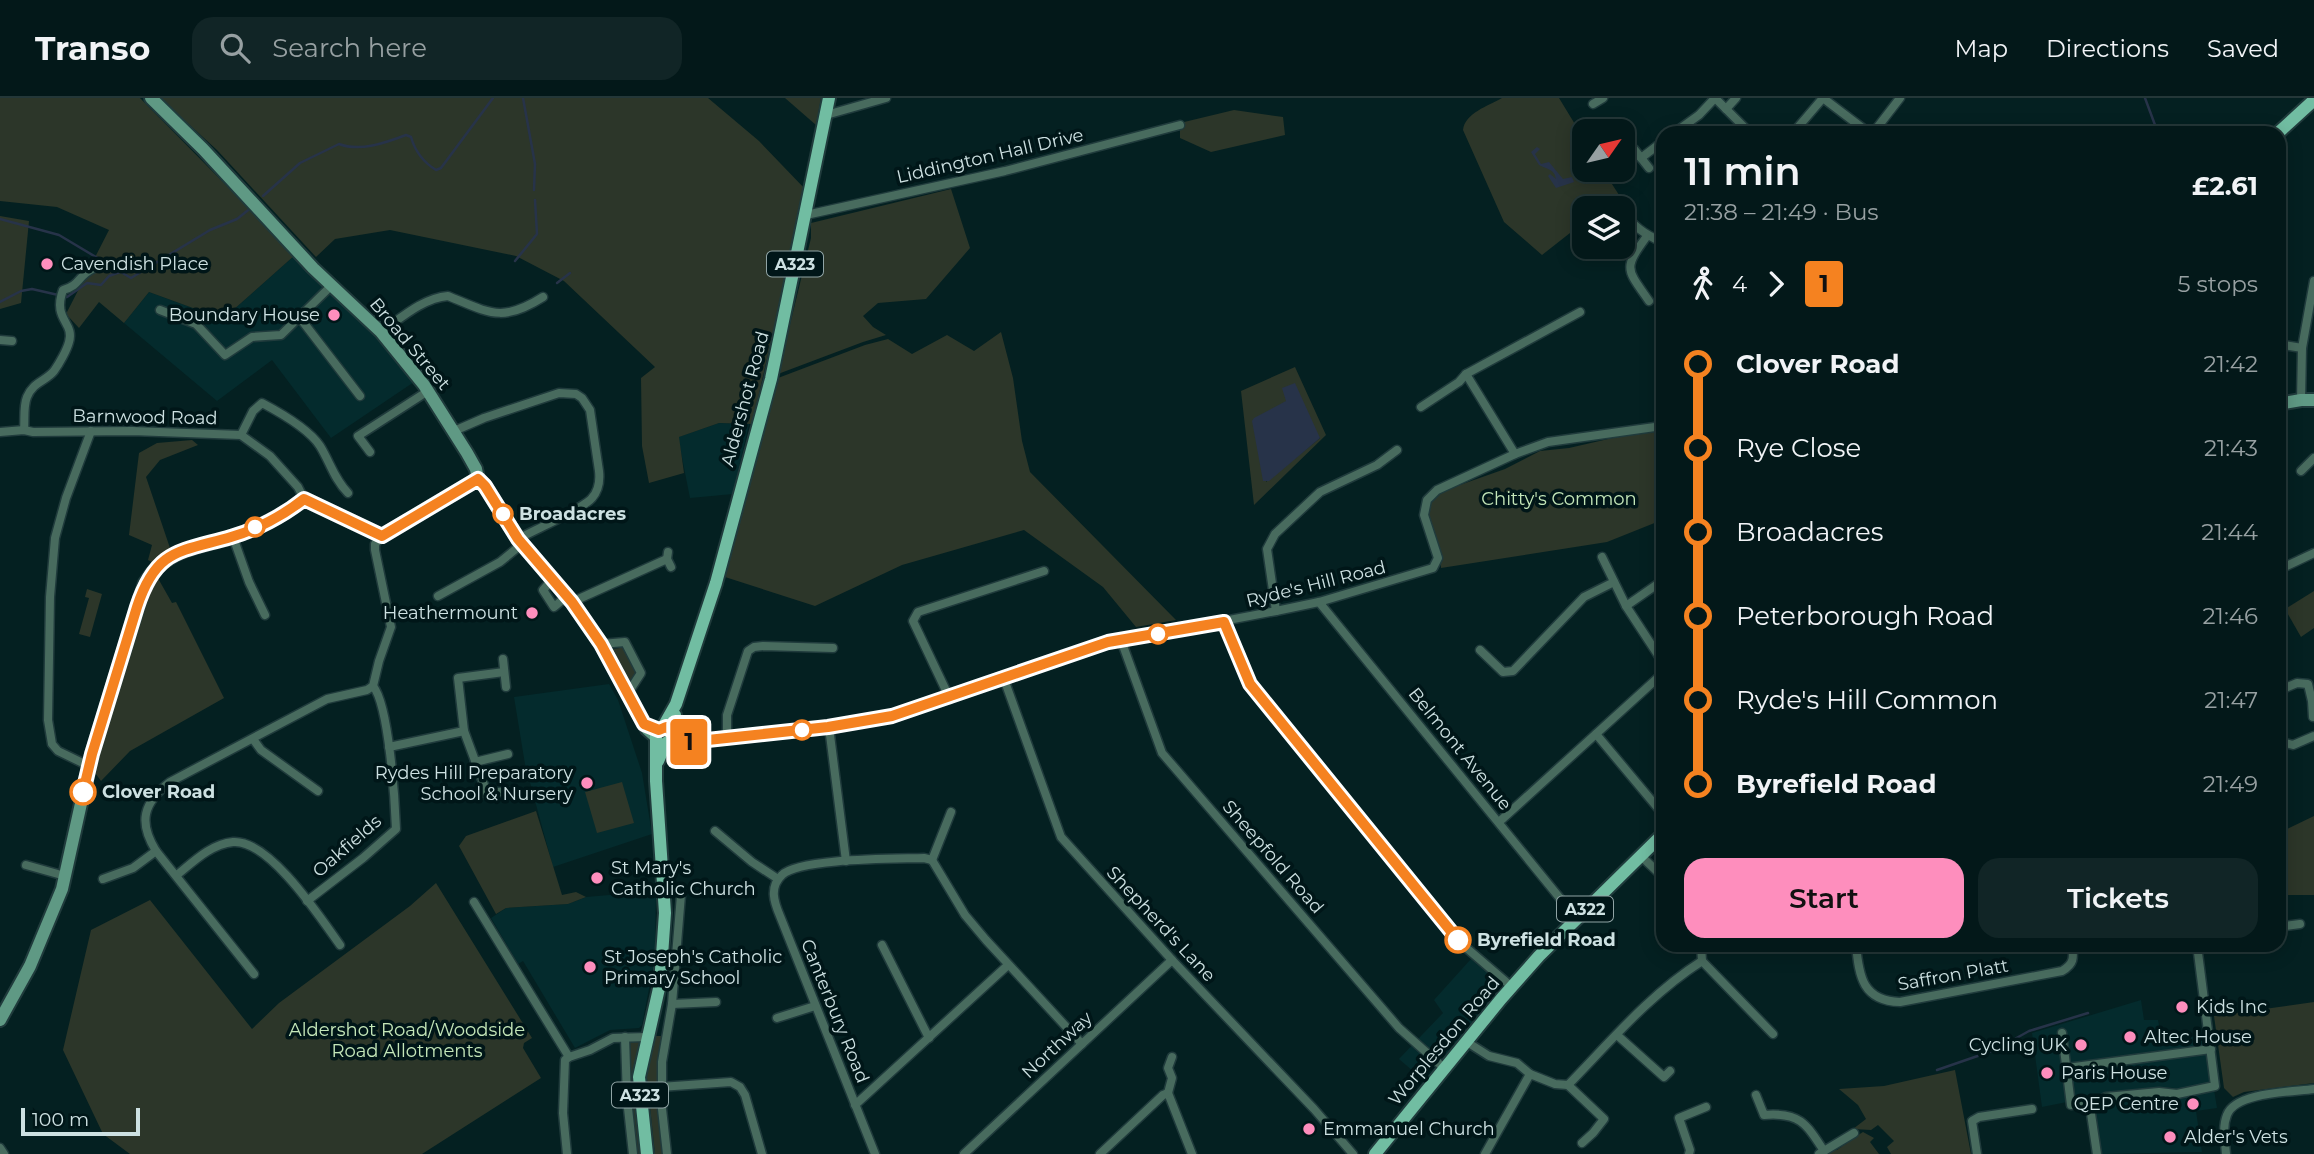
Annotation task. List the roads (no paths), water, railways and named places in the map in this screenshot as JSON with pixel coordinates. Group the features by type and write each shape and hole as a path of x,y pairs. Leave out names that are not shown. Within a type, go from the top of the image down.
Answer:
{"main road":[{"name":"Aldershot Road","path":"647,1154 639,1077 660,984 664,938 665,885 656,767 664,735 714,590 771,379 830,98"},
{"path":"2286,126 2314,100"},
{"name":"Worplesdon Road","path":"1375,1154 1512,987 1576,918 1656,841"}],"street":[{"name":"Broad Street","path":"151,98 313,268 381,332 428,390 476,469 478,479 520,542 569,599 601,644 644,724 664,735"},
{"path":"826,115 886,98"},
{"path":"1593,104 1602,98"},
{"path":"1683,126 1715,98 1743,126"},
{"path":"1726,109 1736,98"},
{"path":"1799,126 1823,98 1859,126"},
{"path":"1873,126 1900,98"},
{"name":"Liddington Hall Drive","path":"806,215 1005,171 1180,125"},
{"path":"1641,158 1656,147"},
{"path":"1635,150 1648,168"},
{"path":"1635,227 1656,240"},
{"path":"1647,236 1630,259 1630,273 1649,301"},
{"path":"24,430 26,399 36,384 53,373 70,341 70,328 60,313 58,304 62,290 74,287 84,273 94,268"},
{"path":"2286,403 2308,400 2302,348 2312,306 2314,281"},
{"path":"160,310 196,324 225,355 252,337 281,335 332,285"},
{"path":"381,332 424,303 441,297 448,296 499,314 519,311 543,297"},
{"path":"1421,407 1460,382 1466,374 1580,312"},
{"path":"300,318 359,396"},
{"path":"0,340 12,341"},
{"path":"2286,345 2302,348"},
{"path":"1466,374 1514,454"},
{"path":"370,452 358,436 428,390"},
{"path":"438,596 500,562 520,542 580,507 595,494 599,471 590,410 576,394 559,393 454,431"},
{"path":"241,435 253,411 262,402 284,414 318,442 338,483 348,493"},
{"name":"Ryde's Hill Road","path":"664,735 689,742 828,727 892,716 950,699 1121,640 1276,611 1433,568 1437,558 1424,514 1427,500 1437,490 1514,454 1548,442 1656,427"},
{"path":"89,766 55,748 48,731 48,720 50,597 55,538 66,498 91,431"},
{"name":"Barnwood Road","path":"0,432 198,432 241,435 270,456 298,487 304,499"},
{"path":"1276,611 1267,548 1275,534 1320,492 1377,465 1397,450"},
{"path":"2301,471 2314,458"},
{"path":"254,974 156,851 148,837 145,822 147,807 155,793 170,782 327,699 367,690 373,686 391,627 375,544 382,536 478,479"},
{"path":"0,1020 39,945 62,890 89,766 137,607 145,583 152,572 176,553 233,537 283,513 304,499 382,536"},
{"path":"233,537 248,582 265,615"},
{"path":"2286,566 2314,553"},
{"path":"1602,557 1626,606 1656,652"},
{"path":"569,599 669,559"},
{"path":"950,699 913,621 918,612 1044,571"},
{"path":"1480,650 1503,672 1513,671 1584,597 1614,582"},
{"path":"1626,606 1656,585"},
{"name":"Belmont Avenue","path":"1319,601 1576,918"},
{"path":"1224,622 1250,684 1463,945 1512,987"},
{"name":"Sheepfold Road","path":"1121,640 1162,753 1399,1028 1444,1068"},
{"path":"601,644 625,642 640,673 628,693"},
{"path":"727,738 727,715 748,651 763,646 833,648"},
{"path":"503,659 506,687"},
{"path":"487,793 464,731 458,678 504,672"},
{"name":"Shepherd's Lane","path":"1004,679 1061,837 1353,1154"},
{"path":"1499,822 1656,679"},
{"path":"2286,688 2297,683 2308,684 2313,717"},
{"name":"Oakfields","path":"307,901 396,829 394,784 381,702 373,686"},
{"path":"828,727 846,861"},
{"path":"388,747 464,731"},
{"path":"1596,734 1656,806"},
{"path":"2286,743 2293,745 2314,736"},
{"path":"253,739 261,750 318,791"},
{"path":"475,762 508,754"},
{"path":"466,796 507,791"},
{"path":"932,860 951,812"},
{"path":"715,831 752,862 778,879 793,869 846,861 932,860"},
{"name":"Oakfields","path":"177,874 211,849 234,842 255,846 270,857 340,945"},
{"path":"103,878 133,868 156,851"},
{"path":"1640,856 1656,871"},
{"path":"932,860 965,915 1082,1044"},
{"path":"26,865 65,876"},
{"name":"Canterbury Road","path":"778,879 773,899 875,1154"},
{"path":"667,1154 660,1087 672,1004 681,895"},
{"path":"474,902 569,1057"},
{"path":"2286,926 2300,924"},
{"path":"881,945 929,1038"},
{"path":"1701,952 1702,961 1773,1034"},
{"name":"Saffron Platt","path":"1857,952 1866,989 1876,998 1900,1002 2062,971 2069,967 2074,958 2073,952"},
{"path":"2090,1107 2106,1097 2159,1092 2178,1094 2216,1086 2198,952"},
{"name":"Northway","path":"964,1154 1172,960"},
{"path":"1568,1085 1654,996 1702,961"},
{"path":"855,1105 1008,965"},
{"path":"672,1004 716,1002"},
{"path":"777,1018 815,1006"},
{"path":"2062,1033 2071,1105 2081,1103 2090,1107"},
{"path":"1617,1035 1664,1077 1670,1071"},
{"path":"625,1037 627,1099 633,1154"},
{"path":"567,1154 564,1064 569,1057 613,1038 647,1037"},
{"path":"1467,1042 1489,1056 1517,1063 1530,1074 1555,1084 1568,1085 1604,1119 1581,1143"},
{"path":"2067,1068 2211,1049"},
{"path":"1172,1057 1168,1068 1172,1077 1168,1093 1192,1154"},
{"path":"1485,1154 1530,1074"},
{"path":"660,1087 731,1082 740,1087 745,1095 762,1154"},
{"path":"2226,1154 2226,1119 2235,1104 2249,1098 2314,1089"},
{"path":"1100,1154 1168,1093"},
{"path":"1756,1096 1764,1115 1790,1114 1804,1123 1822,1152 1854,1133"},
{"path":"1689,1154 1679,1118 1706,1107"},
{"path":"2090,1107 2097,1154"},
{"path":"1977,1154 1972,1121 1979,1117 2032,1109"},
{"path":"0,1148 4,1154"}],"waterway":[{"path":"263,196 300,163 339,144 364,147 406,135 411,137 417,151 427,163 436,170 441,168 493,98"},
{"path":"523,98 535,164 534,190"},
{"path":"2145,98 2155,126"},
{"path":"515,261 537,234 535,200"},
{"path":"0,219 59,235 131,278 210,230 237,219 252,207"},
{"path":"0,302 21,291 32,289 67,297 87,283 101,285 109,276 120,272"},
{"path":"557,283 570,273"},
{"path":"1937,1070 1995,1050 2029,1031 2088,1013"}],"place":[{"name":"Cavendish Place","path":"47,264"},
{"name":"Boundary House","path":"334,315"},
{"name":"Broadacres","path":"503,514"},
{"name":"Heathermount","path":"532,613"},
{"name":"Rydes Hill Preparatory School & Nursery","path":"587,783"},
{"name":"Clover Road","path":"83,792"},
{"name":"St Mary's Catholic Church","path":"597,878"},
{"name":"Byrefield Road","path":"1458,940"},
{"name":"St Joseph's Catholic Primary School","path":"590,967"},
{"name":"Kids Inc","path":"2182,1007"},
{"name":"Altec House","path":"2130,1037"},
{"name":"Cycling UK","path":"2081,1045"},
{"name":"Paris House","path":"2047,1073"},
{"name":"QEP Centre","path":"2193,1104"},
{"name":"Emmanuel Church","path":"1309,1129"},
{"name":"Alder's Vets","path":"2170,1137"}],"park label":[{"name":"Chitty's Common","path":"1559,499"},
{"name":"Aldershot Road/Woodside Road Allotments","path":"407,1040"}]}
